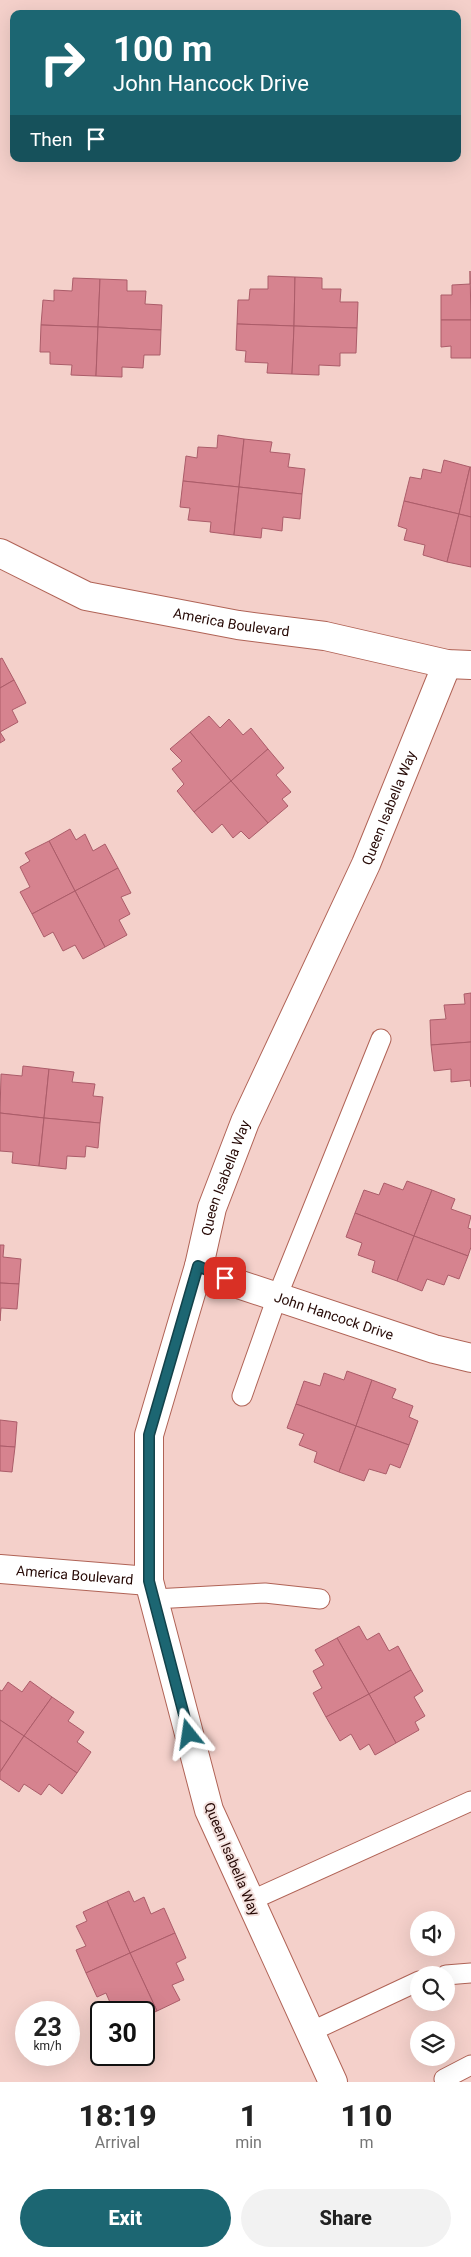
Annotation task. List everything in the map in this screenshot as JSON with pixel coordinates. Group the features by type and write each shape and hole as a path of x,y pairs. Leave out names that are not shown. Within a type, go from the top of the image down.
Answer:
{"street":[{"name":"America Boulevard","path":"0,553 86,596 238,625 325,636 459,664"},
{"name":"Queen Isabella Way","path":"333,2082 209,1810 152,1590 149,1435 198,1266 212,1208 245,1122 459,664"},
{"name":"John Hancock Drive","path":"198,1266 238,1284 434,1349 471,1358"},
{"name":"America Boulevard","path":"0,1569 152,1590"}],"lane":[{"path":"242,1396 277,1297 381,1039"},
{"path":"152,1590 265,1593 320,1599"},
{"path":"250,1901 471,1800"},
{"path":"455,1975 471,1972"},
{"path":"310,2032 410,1985"},
{"path":"445,2082 444,2079 471,2064"}],"building":[{"path":"470,271 471,320 441,320 441,295 452,295 452,285 470,284"},
{"path":"268,276 295,277 294,326 237,324 238,300 249,300 250,289 268,289"},
{"path":"295,277 322,278 322,289 341,289 340,302 358,302 357,328 294,326"},
{"path":"73,278 100,279 98,327 41,325 43,300 54,301 54,290 72,291"},
{"path":"100,279 127,280 127,291 146,291 145,304 162,305 161,330 98,327"},
{"path":"441,320 471,320 471,358 451,358 451,346 441,347"},
{"path":"237,324 294,326 292,374 267,373 268,363 245,362 246,351 236,350"},
{"path":"41,325 98,327 96,376 71,375 72,365 50,364 50,352 40,352"},
{"path":"294,326 357,328 356,353 340,353 340,366 319,365 319,375 292,374"},
{"path":"98,327 161,330 160,355 144,355 143,368 122,367 122,377 96,376"},
{"path":"218,435 244,439 239,487 183,481 186,456 197,458 198,447 217,448"},
{"path":"244,439 272,442 270,452 290,454 288,467 305,469 302,494 239,487"},
{"path":"444,460 470,467 459,514 404,501 410,477 421,479 423,469 441,473"},
{"path":"471,467 471,517 459,514"},
{"path":"183,481 239,487 234,535 210,532 211,522 188,520 190,508 180,507"},
{"path":"239,487 302,494 300,519 283,517 282,531 262,528 261,538 234,535"},
{"path":"404,501 459,514 447,562 423,555 425,545 404,540 407,529 398,526"},
{"path":"459,514 471,517 471,567 447,562"},
{"path":"2,658 14,680 0,688 0,659"},
{"path":"14,680 26,703 12,710 18,722 0,732 0,688"},
{"path":"209,716 220,728 229,719 243,735 251,728 268,749 231,781 190,732"},
{"path":"0,732 5,740 0,743"},
{"path":"190,732 231,781 194,812 177,791 184,784 172,769 182,761 170,749"},
{"path":"268,749 284,768 276,775 291,792 282,799 288,806 268,823 231,781"},
{"path":"231,781 268,823 249,839 241,831 233,838 222,824 212,833 194,812"},
{"path":"70,829 76,840 85,834 93,851 105,844 118,868 75,891 49,841"},
{"path":"49,841 75,891 32,914 20,892 30,887 20,867 30,861 25,853"},
{"path":"118,868 131,893 121,897 130,914 119,920 127,935 105,947 75,891"},
{"path":"75,891 105,947 83,959 75,945 63,951 53,932 44,937 32,914"},
{"path":"471,993 471,1042 431,1045 430,1020 446,1019 444,1005 465,1004 464,994"},
{"path":"471,1042 471,1087 470,1080 451,1082 451,1069 434,1071 431,1045"},
{"path":"23,1066 49,1069 44,1118 0,1113 1,1074 22,1076"},
{"path":"49,1069 74,1072 72,1082 95,1084 93,1096 103,1097 100,1123 44,1118"},
{"path":"0,1113 44,1118 39,1166 12,1163 13,1152 0,1151"},
{"path":"44,1118 100,1123 98,1148 86,1146 85,1157 67,1156 66,1169 39,1166"},
{"path":"407,1181 432,1190 414,1236 355,1213 364,1190 379,1195 384,1183 403,1190"},
{"path":"432,1190 455,1199 451,1209 471,1216 468,1228 471,1229 471,1247 468,1256 414,1236"},
{"path":"355,1213 414,1236 397,1281 372,1272 375,1261 358,1255 362,1243 346,1237"},
{"path":"414,1236 468,1256 459,1279 448,1275 444,1285 427,1279 422,1291 397,1281"},
{"path":"0,1245 4,1245 3,1257 21,1259 19,1284 0,1283"},
{"path":"0,1283 19,1284 17,1309 1,1308 0,1321"},
{"path":"347,1371 372,1380 356,1426 296,1404 304,1381 320,1386 324,1373 344,1380"},
{"path":"372,1380 396,1389 392,1398 413,1406 409,1417 418,1421 409,1445 356,1426"},
{"path":"296,1404 356,1426 339,1472 314,1462 317,1452 299,1445 304,1434 287,1428"},
{"path":"0,1420 17,1422 15,1447 0,1446"},
{"path":"356,1426 409,1445 400,1468 390,1464 386,1474 369,1469 364,1481 339,1472"},
{"path":"0,1446 15,1447 12,1472 0,1471"},
{"path":"359,1626 367,1640 379,1633 389,1651 398,1646 411,1670 369,1694 337,1638"},
{"path":"337,1638 369,1694 326,1717 313,1693 322,1688 313,1671 324,1665 315,1650"},
{"path":"411,1670 423,1691 414,1697 425,1716 415,1722 419,1730 396,1743 369,1694"},
{"path":"30,1681 52,1697 24,1736 0,1720 0,1690 2,1691 8,1682 22,1692"},
{"path":"369,1694 396,1743 375,1755 369,1744 360,1750 351,1734 340,1741 326,1717"},
{"path":"52,1697 74,1712 68,1721 84,1732 77,1742 91,1752 77,1773 24,1736"},
{"path":"0,1720 24,1736 0,1772"},
{"path":"24,1736 77,1773 62,1794 49,1784 41,1795 24,1784 19,1792 0,1779 0,1772"},
{"path":"129,1891 134,1902 144,1897 151,1914 164,1908 175,1933 130,1953 107,1901"},
{"path":"107,1901 130,1953 86,1973 76,1950 86,1946 76,1926 87,1921 83,1912"},
{"path":"175,1933 186,1958 176,1963 184,1980 172,1985 180,2000 157,2011 155,2001 152,2001 130,1953"},
{"path":"130,1953 152,2001 109,2001 106,1993 97,1997 86,1973"}],"route":[{"path":"189,1734 149,1581 149,1435 198,1266 225,1278"}]}
